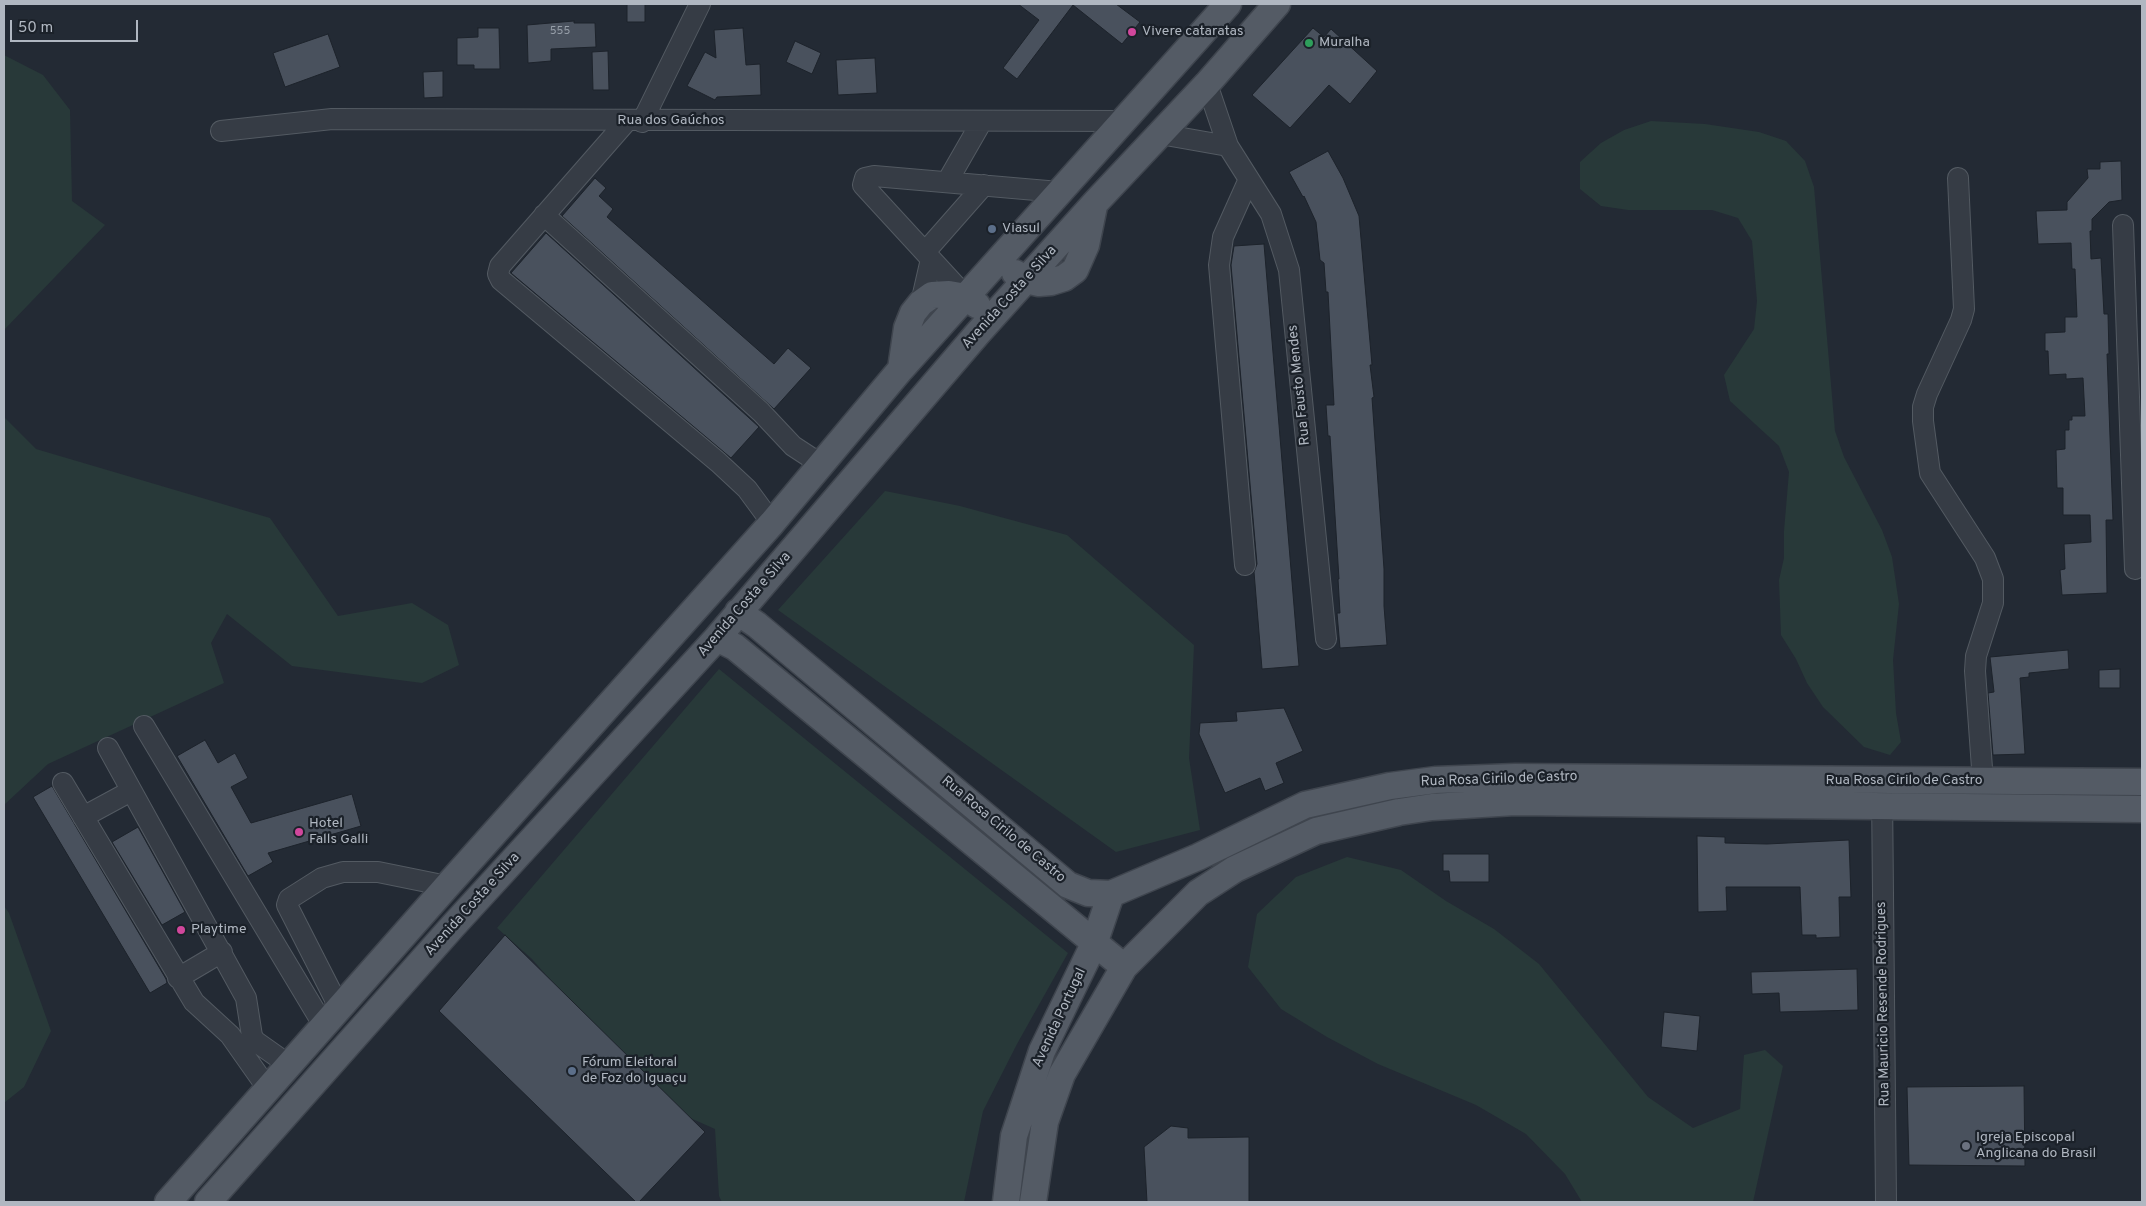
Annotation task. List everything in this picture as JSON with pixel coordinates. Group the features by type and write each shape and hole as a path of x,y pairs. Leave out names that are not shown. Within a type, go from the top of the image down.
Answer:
{"main road":[{"path":"168,1202 447,886 772,523 822,466 901,369 1228,4"},
{"path":"1008,250 1008,264 1011,270 1026,280 1039,283 1051,282 1064,278 1075,270 1086,245 1095,203 1207,84 1278,4"},
{"name":"Avenida Costa e Silva","path":"208,1202 452,927 717,638 978,333 1026,280"},
{"path":"901,369 907,328 913,313 921,303 932,295 949,294 966,297 978,307 980,314 978,333"},
{"name":"Rua Rosa Cirilo de Castro","path":"738,612 758,625 1068,885 1088,893 1111,894 1198,857 1306,805 1399,784 1435,780 1515,790 1882,781 2142,782"},
{"path":"717,638 734,647 1094,944 1124,966"},
{"path":"1515,790 1882,807 2142,809"},
{"name":"Avenida Portugal","path":"1034,1202 1045,1122 1062,1074 1124,966 1198,893 1235,869 1316,831 1399,812 1515,790"},
{"path":"1306,805 1316,831"},
{"name":"Avenida Portugal","path":"1006,1202 1014,1136 1042,1051 1094,944 1111,894"}],"street":[{"path":"700,4 634,122 544,215 500,266 498,274 500,280 748,489 772,523"},
{"name":"Rua Fausto Mendes","path":"1207,84 1228,146 1271,214 1289,270 1326,639"},
{"name":"Rua dos Gaúchos","path":"221,131 332,119 634,122 1122,121"},
{"path":"947,182 982,121"},
{"path":"1160,134 1228,146"},
{"path":"966,297 863,185 865,178 874,176 1059,192"},
{"path":"1958,178 1964,309 1961,320 1928,394 1924,407 1923,421 1930,473 1986,558 1993,579 1993,603 1976,656 1975,672 1983,782"},
{"path":"1245,565 1219,265 1223,237 1249,179"},
{"path":"921,303 928,256 984,185"},
{"path":"544,215 761,412 793,446 822,466"},
{"path":"2123,225 2134,318 2135,569"},
{"path":"144,726 332,1018"},
{"path":"108,748 246,998 252,1036 255,1041 289,1065"},
{"name":"Rua Mauricio Resende Rodrigues","path":"1882,781 1886,1202"},
{"path":"63,783 178,978 200,1010 230,1035 268,1089"},
{"path":"83,817 132,791"},
{"path":"332,1018 288,905 289,899 322,878 343,872 378,872 447,886"},
{"path":"178,978 222,952"}],"shaded area":[{"path":"4,55 43,75 70,110 72,201 105,225 4,330"},
{"path":"1651,121 1705,124 1759,132 1786,141 1805,161 1814,187 1835,431 1844,457 1882,530 1892,557 1899,604 1893,660 1896,713 1901,742 1890,755 1864,747 1823,707 1807,683 1796,659 1781,635 1779,580 1784,558 1784,531 1789,472 1779,446 1730,401 1724,375 1754,329 1757,301 1752,241 1738,218 1712,210 1628,210 1601,206 1580,189 1580,162 1601,143 1624,130"},
{"path":"4,417 36,449 270,518 338,616 412,603 448,625 459,665 422,683 292,666 227,614 211,643 224,683 48,764 4,805"},
{"path":"885,491 960,506 1067,535 1194,645 1189,758 1200,830 1116,852 778,610"},
{"path":"719,669 1068,953 1017,1044 983,1111 964,1202 722,1202 719,1196 715,1129 652,1101 607,1045 532,959 497,928"},
{"path":"1347,857 1401,870 1446,901 1494,929 1539,964 1648,1097 1693,1128 1740,1109 1744,1055 1765,1050 1783,1066 1753,1202 1582,1202 1565,1174 1526,1134 1476,1105 1378,1064 1327,1037 1281,1009 1248,967 1257,914 1296,877"},
{"path":"4,906 9,913 51,1031 24,1087 4,1103"}],"building":[{"path":"627,4 645,4 645,22 627,22"},
{"path":"1018,4 1116,4 1140,22 1122,44 1073,5 1017,79 1003,68 1039,20"},
{"path":"574,21 574,23 595,23 596,47 551,49 551,61 528,63 527,25"},
{"path":"478,28 499,28 500,69 474,69 474,65 457,65 457,38 478,37"},
{"path":"743,28 746,65 760,64 761,95 717,97 715,100 687,86 705,52 716,58 714,30"},
{"path":"1313,28 1324,37 1331,29 1377,71 1350,104 1329,85 1290,128 1252,95"},
{"path":"328,34 340,67 285,87 273,53"},
{"path":"795,41 821,53 812,74 786,62"},
{"path":"608,51 609,90 593,90 592,52"},
{"path":"875,58 877,93 838,95 836,60"},
{"path":"443,71 443,97 424,98 423,72"},
{"path":"1328,151 1343,178 1359,216 1372,365 1370,365 1374,397 1372,398 1384,569 1387,645 1340,648 1337,613 1340,613 1339,579 1330,436 1328,436 1326,405 1334,405 1328,292 1326,292 1324,263 1320,260 1316,222 1304,196 1289,172"},
{"path":"2121,161 2122,200 2109,202 2092,219 2092,231 2090,231 2091,259 2101,258 2104,314 2108,314 2109,354 2107,354 2113,520 2106,520 2107,593 2062,595 2060,570 2065,569 2064,544 2091,542 2090,515 2063,515 2063,488 2057,488 2056,450 2065,449 2065,430 2069,430 2069,420 2072,420 2072,416 2085,416 2083,378 2066,379 2066,374 2049,375 2048,351 2045,351 2045,333 2065,332 2065,317 2077,317 2075,269 2072,269 2071,243 2038,244 2036,211 2067,210 2067,202 2088,178 2087,169 2100,169 2100,162"},
{"path":"595,178 606,188 599,196 613,209 607,217 774,364 788,348 811,368 774,409 562,216"},
{"path":"546,233 759,427 731,458 511,273"},
{"path":"1264,244 1299,666 1262,669 1254,572 1257,564 1231,265 1234,246"},
{"path":"2068,650 2069,669 2029,673 2029,677 2020,678 2025,754 1993,755 1988,693 1994,692 1990,657"},
{"path":"2120,669 2120,688 2099,688 2099,670"},
{"path":"1284,708 1303,751 1276,763 1284,783 1265,791 1260,778 1225,793 1199,734 1200,723 1237,721 1236,712"},
{"path":"205,740 218,763 235,753 248,778 231,787 251,823 352,794 361,826 268,853 273,862 248,876 177,756"},
{"path":"52,786 166,979 167,983 150,993 33,797"},
{"path":"138,827 185,912 162,925 112,842"},
{"path":"1697,836 1725,837 1725,843 1767,844 1849,840 1851,897 1839,897 1840,937 1816,938 1816,935 1802,935 1800,887 1726,887 1727,911 1698,912"},
{"path":"1443,854 1489,854 1489,882 1450,882 1449,871 1443,871"},
{"name":"Fórum Eleitoral de Foz do Iguaçu","path":"505,935 705,1132 639,1202 636,1202 439,1011"},
{"path":"1857,969 1858,1010 1780,1012 1779,993 1752,994 1751,972"},
{"path":"1664,1012 1700,1016 1697,1051 1661,1047"},
{"path":"2024,1086 2025,1166 1909,1165 1907,1087"},
{"path":"1171,1126 1188,1128 1188,1138 1249,1137 1249,1202 1147,1202 1144,1147"}],"place":[{"name":"Vivere cataratas","path":"1132,32"},
{"name":"Muralha","path":"1309,43"},
{"name":"Viasul","path":"992,229"},
{"name":"Hotel Falls Galli","path":"299,832"},
{"name":"Playtime","path":"181,930"},
{"name":"Fórum Eleitoral de Foz do Iguaçu","path":"572,1071"},
{"name":"Igreja Episcopal Anglicana do Brasil","path":"1966,1146"}]}
